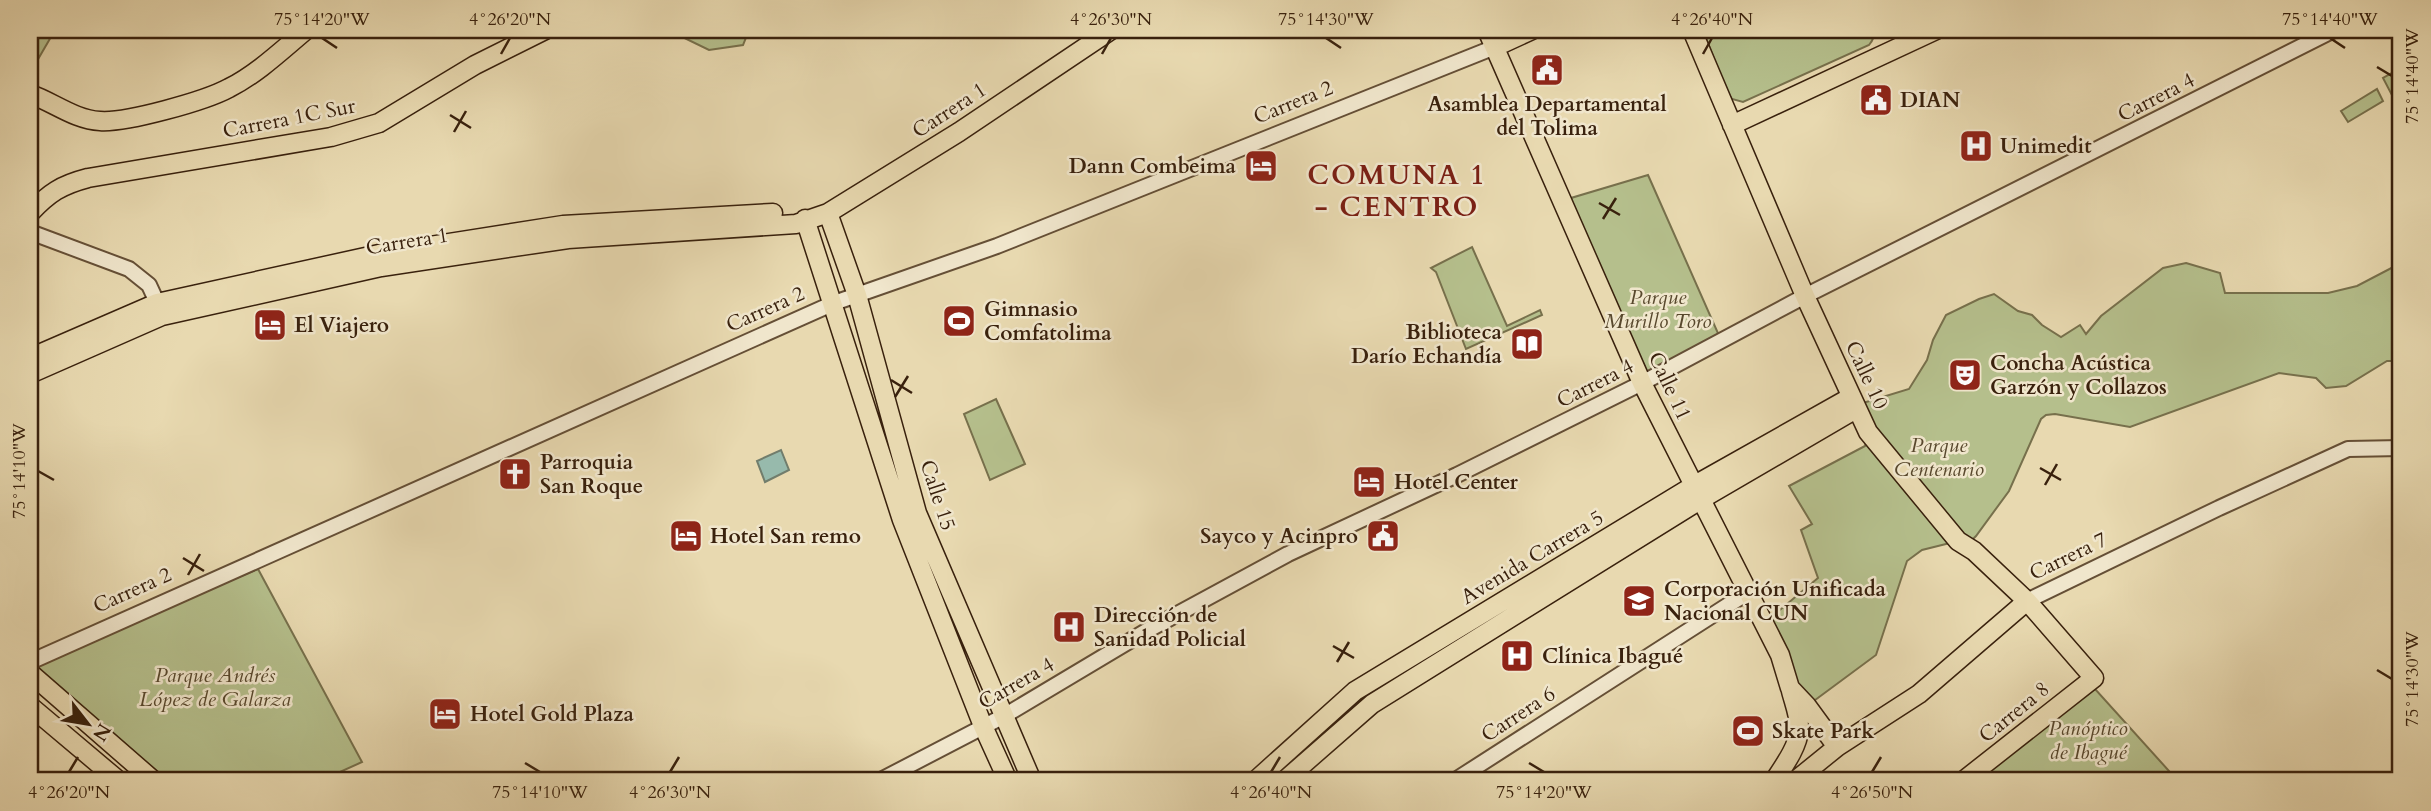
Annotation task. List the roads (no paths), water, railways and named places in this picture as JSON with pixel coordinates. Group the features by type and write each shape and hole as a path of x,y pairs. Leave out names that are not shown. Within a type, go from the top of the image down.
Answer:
{"main road":[{"path":"30,94 74,114 99,121 125,120 228,89 306,30"},
{"name":"Carrera 1C Sur","path":"30,213 45,197 65,184 88,178 331,136 379,123 475,65 545,30"},
{"name":"Carrera 1","path":"30,358 160,309 379,254 563,225 794,212 806,219 828,213 959,132 1111,30"},
{"name":"Calle 11","path":"1487,30 1642,383 1780,655 1790,688 1838,747"},
{"name":"Carrera 2","path":"1495,47 1532,30"},
{"name":"Calle 10","path":"1692,30 1805,296 1854,403 1875,440 1954,536 2027,601 2094,678"},
{"path":"1732,125 1936,30"},
{"name":"Calle 15","path":"828,213 857,295 917,513 1032,781"},
{"name":"Calle 15","path":"806,219 902,520 983,726 1008,781"},
{"name":"Carrera 1","path":"30,374 160,309"},
{"name":"Avenida Carrera 5","path":"1255,781 1355,691 1854,403"},
{"name":"Avenida Carrera 5","path":"1284,781 1372,704 1697,493"},
{"name":"Carrera 7","path":"1795,781 1838,747 1919,694 2027,601"},
{"path":"30,673 154,781"},
{"name":"Carrera 8","path":"1963,781 2094,678"},
{"path":"1774,781 1796,743 1799,731 1799,720 1790,688"},
{"path":"51,723 51,709 55,705 65,703"},
{"path":"30,706 119,781"}],"street":[{"name":"Carrera 4","path":"879,781 1004,716 1148,630 1288,554 1457,475 1642,383 1805,296 2334,30"},
{"name":"Carrera 2","path":"30,662 834,303 1009,242 1495,47"},
{"path":"32,232 129,269 149,285 160,309"},
{"name":"Carrera 7","path":"2027,601 2348,449 2401,448"},
{"name":"Carrera 6","path":"1454,781 1747,593"}],"place":[{"name":"Asamblea Departamental del Tolima","path":"1547,70"},
{"name":"DIAN","path":"1876,100"},
{"name":"Unimedit","path":"1976,146"},
{"name":"Dann Combeima","path":"1261,166"},
{"name":"Gimnasio Comfatolima","path":"959,321"},
{"name":"El Viajero","path":"270,325"},
{"name":"Biblioteca Darío Echandía","path":"1527,344"},
{"name":"Concha Acústica Garzón y Collazos","path":"1965,375"},
{"name":"Parroquia San Roque","path":"515,474"},
{"name":"Hotel Center","path":"1369,482"},
{"name":"Hotel San remo","path":"686,536"},
{"name":"Sayco y Acinpro","path":"1383,536"},
{"name":"Corporación Unificada Nacional CUN","path":"1639,601"},
{"name":"Dirección de Sanidad Policial","path":"1069,627"},
{"name":"Clínica Ibagué","path":"1517,656"},
{"name":"Hotel Gold Plaza","path":"445,714"},
{"name":"Skate Park","path":"1748,731"}],"district":[{"name":"COMUNA 1 - CENTRO","path":"1397,190"}],"park label":[{"name":"Parque Murillo Toro","path":"1658,309"},
{"name":"Parque Centenario","path":"1939,457"},
{"name":"Parque Andrés López de Galarza","path":"215,687"},
{"name":"Panóptico de Ibagué","path":"2088,740"}]}
